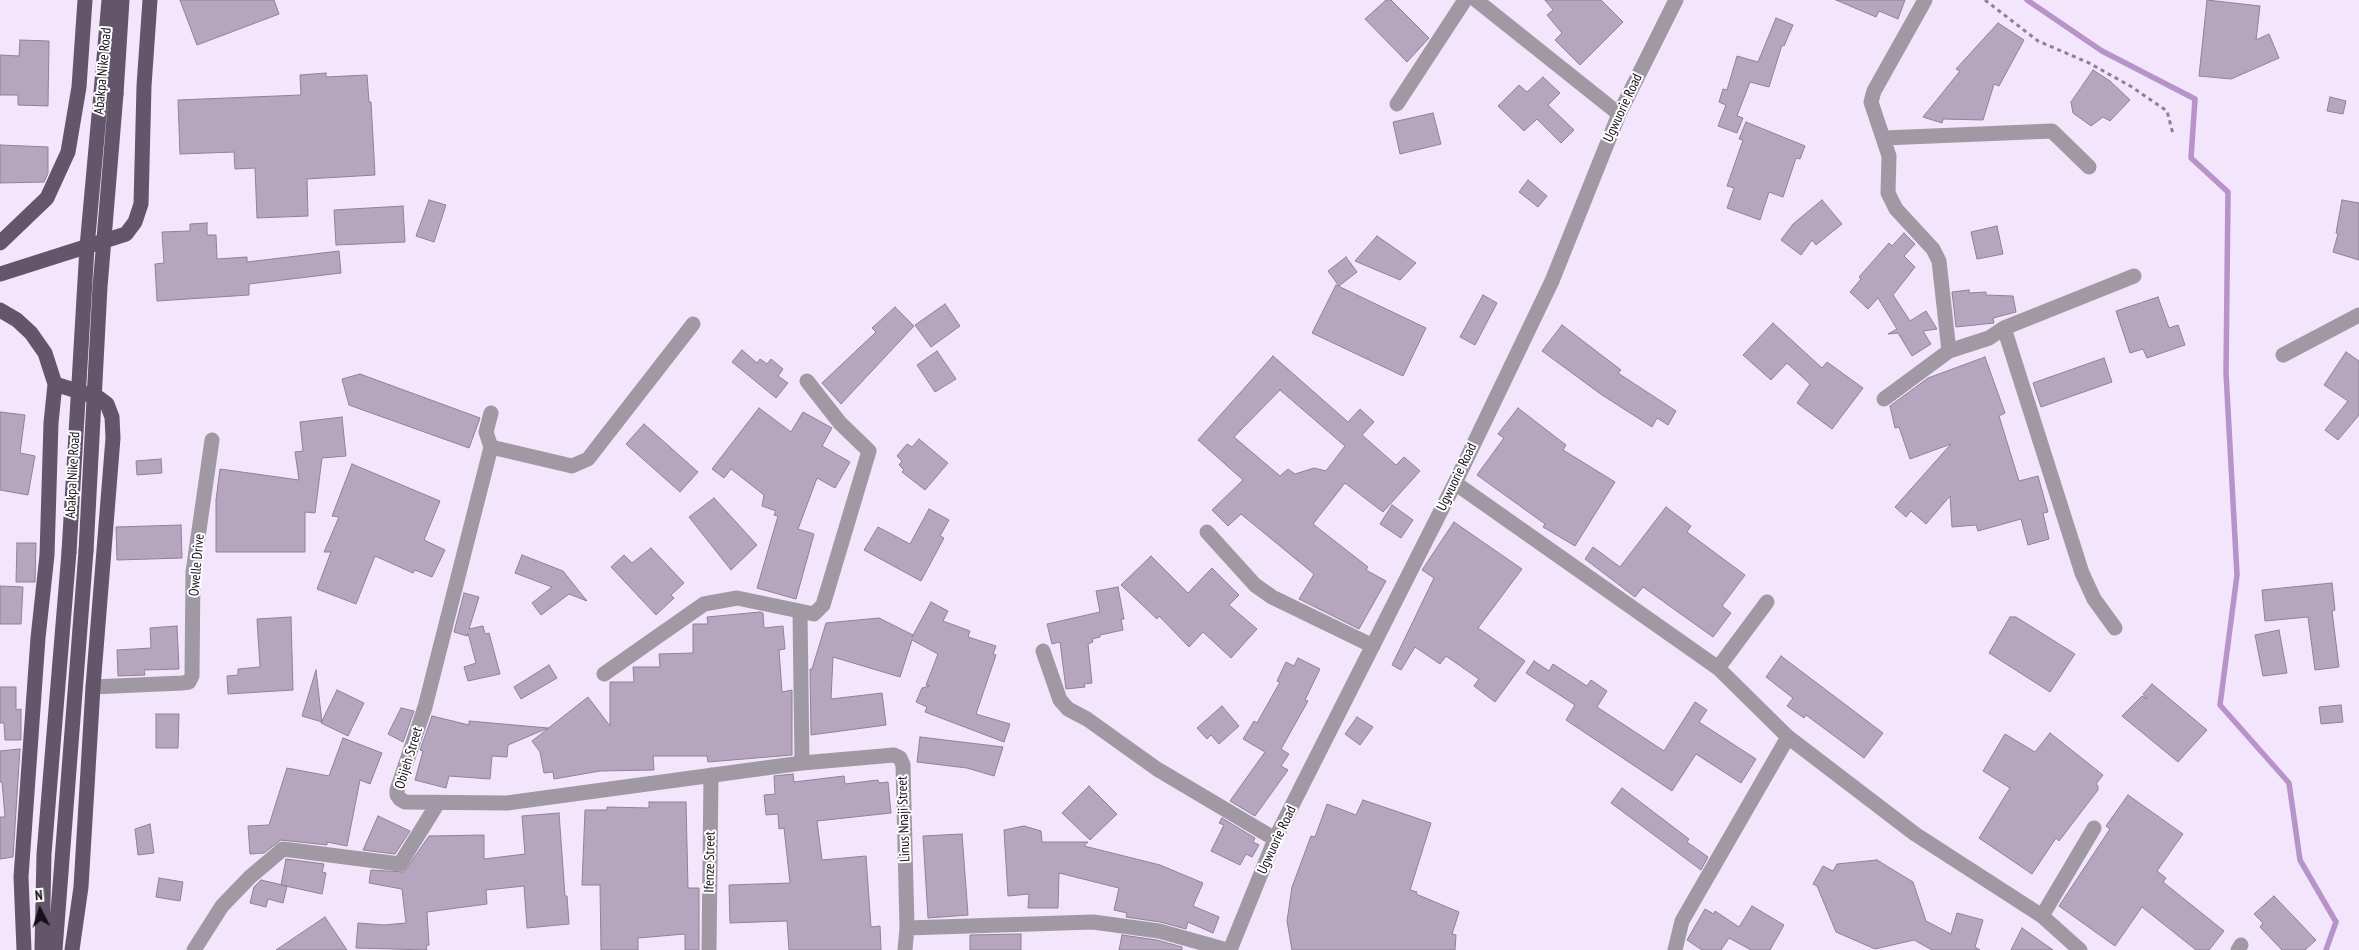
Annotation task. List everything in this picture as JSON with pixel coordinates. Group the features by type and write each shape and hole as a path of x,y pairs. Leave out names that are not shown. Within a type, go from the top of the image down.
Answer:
{"main road":[{"path":"0,244 47,198 68,152 79,86 85,0"},
{"name":"Abakpa Nike Road","path":"54,950 86,551 109,93 109,0"},
{"name":"Abakpa Nike Road","path":"42,950 44,854 69,552 87,247 122,0"},
{"path":"0,274 126,234 135,222 141,204 144,86 150,0"},
{"path":"0,310 17,320 31,333 45,353 55,384 51,423 47,555 38,638 21,877 24,950"},
{"path":"55,384 99,398 106,404 112,416 112,448 82,878 72,950"}],"street":[{"path":"1397,104 1465,0"},
{"path":"1476,0 1619,114"},
{"name":"Ugwuorie Road","path":"1228,950 1275,839 1455,483 1552,281 1619,114 1676,0"},
{"path":"1925,0 1874,91 1871,102 1889,156 1888,193 1896,209 1933,249 1939,261 1950,351"},
{"path":"1884,138 2052,131 2089,167"},
{"path":"1884,399 1950,351 1989,338 2004,328 2134,276"},
{"path":"2283,355 2359,315"},
{"path":"491,447 572,466 588,459 693,324"},
{"path":"2004,328 2082,573 2094,600 2114,628"},
{"path":"604,674 704,604 737,598 814,614 824,605 869,452 840,423 807,381"},
{"name":"Obijeh Street","path":"491,413 486,432 491,447 424,707 397,790 397,796 405,802 507,803 711,775"},
{"name":"Owelle Drive","path":"94,687 182,683 189,682 192,676 194,572 212,440"},
{"path":"1455,483 1718,668 1788,737 1915,834 2042,916 2080,950"},
{"path":"1207,532 1255,585 1272,597 1373,646"},
{"path":"1718,668 1767,602"},
{"path":"800,612 802,763"},
{"path":"1043,651 1060,700 1068,709 1086,719 1157,769 1275,839"},
{"path":"1675,950 1682,921 1788,737"},
{"name":"Linus Nnaji Street","path":"711,775 802,763 894,755 900,758 903,765 907,928 905,950"},
{"name":"Ifenze Street","path":"709,950 711,775"},
{"path":"194,950 222,906 250,877 283,849 400,864 438,803"},
{"path":"2042,916 2094,828"},
{"path":"907,928 1093,922 1159,931 1228,950"}],"path":[{"path":"1985,0 2038,41 2089,63 2132,87 2167,110 2173,134"}],"building":[{"path":"180,0 274,0 279,14 197,45"},
{"path":"1386,0 1391,0 1429,38 1407,62 1365,19"},
{"path":"1545,0 1601,0 1623,22 1580,65 1555,40 1562,33 1547,15 1553,10"},
{"path":"1836,0 1905,0 1898,19 1879,11 1876,17"},
{"path":"2207,0 2260,6 2256,40 2269,34 2279,58 2231,79 2199,76"},
{"path":"1776,18 1793,25 1784,46 1782,45 1769,87 1750,82 1737,116 1743,118 1737,133 1718,126 1726,105 1719,102 1723,89 1727,90 1737,56 1758,62"},
{"path":"1998,23 2024,40 1999,86 1994,84 1983,120 1943,119 1942,123 1923,117 1960,71 1956,69"},
{"path":"20,40 49,41 48,106 18,105 18,95 0,95 0,55 19,56"},
{"path":"2093,70 2110,81 2130,100 2110,121 2103,117 2091,126 2073,113 2071,102"},
{"path":"326,73 326,77 367,75 369,102 371,102 375,175 307,179 308,216 257,218 255,168 235,169 234,152 180,154 178,100 301,95 300,75"},
{"path":"1543,77 1560,93 1548,105 1574,130 1561,143 1537,119 1524,131 1498,106 1519,85 1527,92"},
{"path":"2330,97 2346,101 2343,114 2327,111"},
{"path":"1433,113 1441,144 1400,154 1393,122"},
{"path":"1746,122 1805,146 1800,159 1796,158 1783,197 1769,192 1760,220 1727,208 1734,188 1727,186 1743,140 1739,139"},
{"path":"0,145 48,147 48,173 44,182 0,183"},
{"path":"1528,180 1547,196 1538,207 1519,192"},
{"path":"429,200 446,205 434,242 416,236"},
{"path":"1822,200 1842,224 1816,245 1812,240 1801,255 1781,240 1793,224"},
{"path":"2342,200 2359,203 2359,260 2333,252 2338,234 2336,233"},
{"path":"403,206 405,242 336,245 334,210"},
{"path":"207,223 207,235 216,235 217,259 247,257 247,262 339,251 341,273 249,284 249,295 157,301 155,264 164,263 162,232 190,231 190,224"},
{"path":"1997,226 2003,254 1977,259 1971,232"},
{"path":"1904,233 1915,244 1904,256 1915,267 1893,295 1910,321 1926,311 1937,329 1923,331 1931,344 1912,356 1898,333 1888,334 1897,329 1878,298 1868,309 1850,292 1861,279 1859,277 1889,243 1892,246"},
{"path":"1377,236 1416,263 1400,280 1355,261"},
{"path":"1346,257 1357,272 1339,286 1328,271"},
{"path":"1336,285 1426,328 1403,376 1312,333"},
{"path":"1969,290 1969,293 1986,292 1986,295 2013,296 2016,312 1993,318 1994,323 1956,327 1952,292"},
{"path":"1483,295 1497,303 1475,345 1460,337"},
{"path":"2158,297 2169,328 2178,325 2185,345 2147,358 2143,349 2130,353 2116,311"},
{"path":"945,304 960,326 931,347 915,325"},
{"path":"895,307 914,326 841,404 822,383 876,332 872,328"},
{"path":"1773,323 1822,368 1827,362 1863,388 1832,429 1797,403 1810,384 1787,363 1771,380 1743,355"},
{"path":"1562,325 1621,370 1618,373 1676,411 1668,425 1657,418 1652,427 1602,395 1542,351"},
{"path":"742,350 757,363 760,359 767,364 771,359 783,369 778,376 788,383 776,398 732,362"},
{"path":"937,351 956,379 935,392 917,365"},
{"path":"2346,352 2359,361 2359,415 2338,440 2325,430 2348,401 2324,385"},
{"path":"1273,356 1348,422 1360,409 1374,422 1362,435 1396,465 1404,457 1420,471 1383,512 1345,483 1313,524 1368,567 1366,570 1386,581 1359,629 1299,599 1314,574 1241,514 1228,526 1212,510 1243,480 1198,440","holes":["1280,390 1345,446 1326,471 1314,468 1295,474 1288,469 1280,476 1234,437"]},
{"path":"1985,357 2005,413 1999,416 2019,481 2038,476 2048,512 2043,513 2049,539 2028,545 2021,519 1978,531 1976,525 1952,527 1950,496 1926,524 1911,511 1906,517 1895,507 1951,444 1910,459 1899,427 1895,428 1890,406 1928,378"},
{"path":"2104,358 2112,382 2041,407 2033,383"},
{"path":"360,374 480,418 469,448 349,405 342,379"},
{"path":"759,408 791,432 803,412 832,428 822,446 850,462 835,488 817,478 798,529 814,534 796,599 757,588 778,516 774,515 776,511 762,506 764,495 731,469 724,478 712,469"},
{"path":"1518,408 1566,445 1563,450 1615,482 1575,546 1543,527 1545,524 1477,475 1504,438 1498,434"},
{"path":"0,412 25,415 20,453 35,456 28,495 0,490"},
{"path":"342,417 346,456 322,458 315,513 305,512 305,552 216,552 216,500 220,469 299,480 295,452 303,451 300,422"},
{"path":"644,424 698,472 680,492 626,444"},
{"path":"919,439 948,463 925,490 902,472 904,470 899,465 902,461 897,456 907,444 912,447"},
{"path":"161,459 162,473 137,475 136,461"},
{"path":"352,464 440,501 424,540 445,550 432,577 415,570 413,573 375,556 356,604 317,589 331,552 324,552 339,517 332,516"},
{"path":"714,498 757,545 731,570 689,517"},
{"path":"1392,505 1413,520 1401,538 1380,524"},
{"path":"1666,507 1691,526 1687,532 1745,575 1722,606 1731,613 1713,637 1643,587 1635,597 1585,559 1593,547 1620,567"},
{"path":"929,509 949,520 940,536 944,538 921,581 864,550 878,527 910,544"},
{"path":"1454,522 1522,569 1478,628 1525,661 1495,702 1474,686 1479,679 1446,656 1440,664 1415,647 1401,670 1392,665 1434,578 1422,570"},
{"path":"181,525 182,558 117,560 116,527"},
{"path":"17,543 36,543 35,582 16,582"},
{"path":"651,548 684,583 671,595 674,598 656,615 611,567 624,555 632,563"},
{"path":"522,555 563,571 587,601 569,594 541,615 532,603 552,587 515,573"},
{"path":"1151,556 1188,593 1212,568 1239,595 1229,605 1257,629 1231,658 1203,632 1189,647 1159,616 1157,619 1121,585"},
{"path":"2332,583 2335,610 2332,611 2339,667 2315,670 2308,617 2265,621 2262,590"},
{"path":"0,586 23,587 21,624 0,624"},
{"path":"1118,587 1124,619 1121,619 1123,630 1100,635 1100,637 1092,639 1093,642 1088,644 1092,683 1084,684 1085,687 1066,689 1060,642 1052,644 1047,624 1100,612 1096,591"},
{"path":"464,593 479,597 469,629 483,626 485,634 489,633 500,674 468,681 464,667 476,663 468,633 467,636 454,632"},
{"path":"931,602 948,611 943,621 970,631 968,637 996,646 993,654 996,655 976,714 1010,724 1004,742 925,712 927,707 916,702 922,688 930,686 926,685 938,654 912,640 900,677 833,657 831,699 882,693 886,725 811,735 810,669 812,669 826,623 879,618 913,635 912,637"},
{"path":"763,613 764,628 783,626 785,649 779,650 782,692 792,690 792,755 708,762 707,756 653,756 654,770 600,771 554,779 553,772 544,773 540,752 532,741 588,697 610,726 610,682 634,682 633,667 660,667 659,654 693,653 693,624 708,624 707,617"},
{"path":"291,617 293,690 228,694 227,676 238,675 238,669 260,667 257,619"},
{"path":"2010,617 2016,617 2075,654 2050,692 1989,653"},
{"path":"177,626 179,669 144,670 145,675 118,676 117,650 151,648 150,628"},
{"path":"2279,630 2287,673 2263,676 2255,635"},
{"path":"1781,656 1883,733 1864,758 1806,715 1804,718 1787,706 1793,698 1766,677"},
{"path":"1298,658 1320,669 1305,700 1308,701 1281,749 1289,754 1281,766 1288,770 1255,816 1230,801 1265,752 1243,739 1254,721 1257,723 1280,682 1277,681 1286,662 1294,666"},
{"path":"1534,661 1549,671 1553,664 1587,686 1591,680 1607,691 1597,707 1664,751 1695,702 1707,710 1699,722 1756,759 1741,783 1696,754 1672,791 1566,720 1575,705 1526,673"},
{"path":"549,665 557,678 521,699 514,687"},
{"path":"316,670 322,722 302,716"},
{"path":"2152,684 2207,730 2178,762 2122,716 2142,696 2147,699 2143,694"},
{"path":"0,687 16,687 16,710 21,709 21,740 5,740 4,723 0,723"},
{"path":"337,690 364,703 348,736 321,723"},
{"path":"2341,705 2343,722 2321,724 2319,707"},
{"path":"1222,706 1239,726 1219,744 1211,735 1207,739 1197,728"},
{"path":"401,708 414,711 403,742 388,734"},
{"path":"156,714 179,714 178,748 156,748"},
{"path":"432,716 469,725 469,721 548,728 508,745 507,757 492,756 490,779 449,776 446,788 415,780 423,751 420,750"},
{"path":"1357,717 1373,727 1360,745 1345,734"},
{"path":"2050,733 2103,775 2096,784 2098,790 2059,841 2056,838 2032,874 1979,838 2010,788 1983,771 2005,734 2035,752"},
{"path":"920,737 1003,747 994,776 967,768 917,762"},
{"path":"343,738 382,753 370,784 360,780 347,846 327,842 327,845 281,840 264,853 250,854 248,826 269,825 287,768 329,776"},
{"path":"20,749 13,857 0,859 0,817 5,817 2,782 0,782 0,751"},
{"path":"793,774 794,782 844,776 845,784 878,780 879,783 888,782 891,813 817,821 822,860 866,856 871,927 880,926 881,950 789,950 787,921 730,923 729,885 790,883 784,828 779,829 778,814 766,815 764,795 775,794 774,776"},
{"path":"1089,786 1117,814 1090,840 1062,813"},
{"path":"1622,788 1689,839 1687,842 1708,857 1701,870 1611,803"},
{"path":"2128,795 2183,834 2157,871 2166,878 2163,882 2224,931 2209,950 2196,950 2142,907 2115,946 2059,906 2110,829 2106,826"},
{"path":"1363,800 1431,823 1410,890 1459,912 1452,934 1456,935 1455,950 1292,950 1287,921 1292,887 1311,836 1315,837 1327,804 1356,815"},
{"path":"649,802 686,802 688,888 699,888 699,950 685,950 685,934 638,938 638,950 601,950 600,885 582,885 585,810 607,810 607,807 649,808"},
{"path":"559,813 569,924 527,928 524,886 486,890 487,904 427,912 429,945 426,946 427,950 356,948 358,923 384,925 406,923 402,889 369,883 371,870 404,872 429,836 484,835 484,859 525,854 522,816"},
{"path":"378,816 410,831 395,854 363,850"},
{"path":"1222,818 1255,838 1253,842 1259,845 1252,857 1246,854 1240,865 1211,851 1224,825 1219,823"},
{"path":"150,824 154,853 138,855 135,829"},
{"path":"1024,826 1041,831 1042,842 1088,842 1084,846 1160,865 1203,883 1193,906 1219,917 1213,933 1188,922 1186,929 1160,922 1126,917 1127,913 1114,910 1119,888 1059,873 1058,908 1028,908 1029,894 1008,896 1004,830"},
{"path":"962,834 968,915 928,918 923,836"},
{"path":"286,859 324,864 322,872 326,873 322,894 281,885"},
{"path":"1877,860 1913,882 1926,921 1951,934 1957,913 1983,920 1975,947 1980,950 1932,950 1914,940 1875,949 1836,932 1817,886 1813,884 1823,866 1833,871 1837,864"},
{"path":"159,878 183,882 180,901 156,897"},
{"path":"261,880 287,886 283,903 268,899 266,907 250,903 254,887"},
{"path":"2274,896 2316,940 2305,950 2282,950 2260,927 2263,923 2254,914"},
{"path":"1752,906 1784,925 1770,950 1751,950 1729,938 1721,950 1702,950 1687,940 1705,909 1714,914 1715,911 1739,927"},
{"path":"325,917 347,950 276,950"},
{"path":"2022,928 2053,950 2011,950"},
{"path":"1021,934 1021,950 970,950 970,935"},
{"path":"1122,935 1157,940 1182,947 1182,950 1119,950"}],"waterway":[{"path":"2027,0 2102,51 2195,99 2191,158 2228,192 2226,373 2237,575 2220,705 2289,783 2300,860 2336,922 2326,950"}]}
